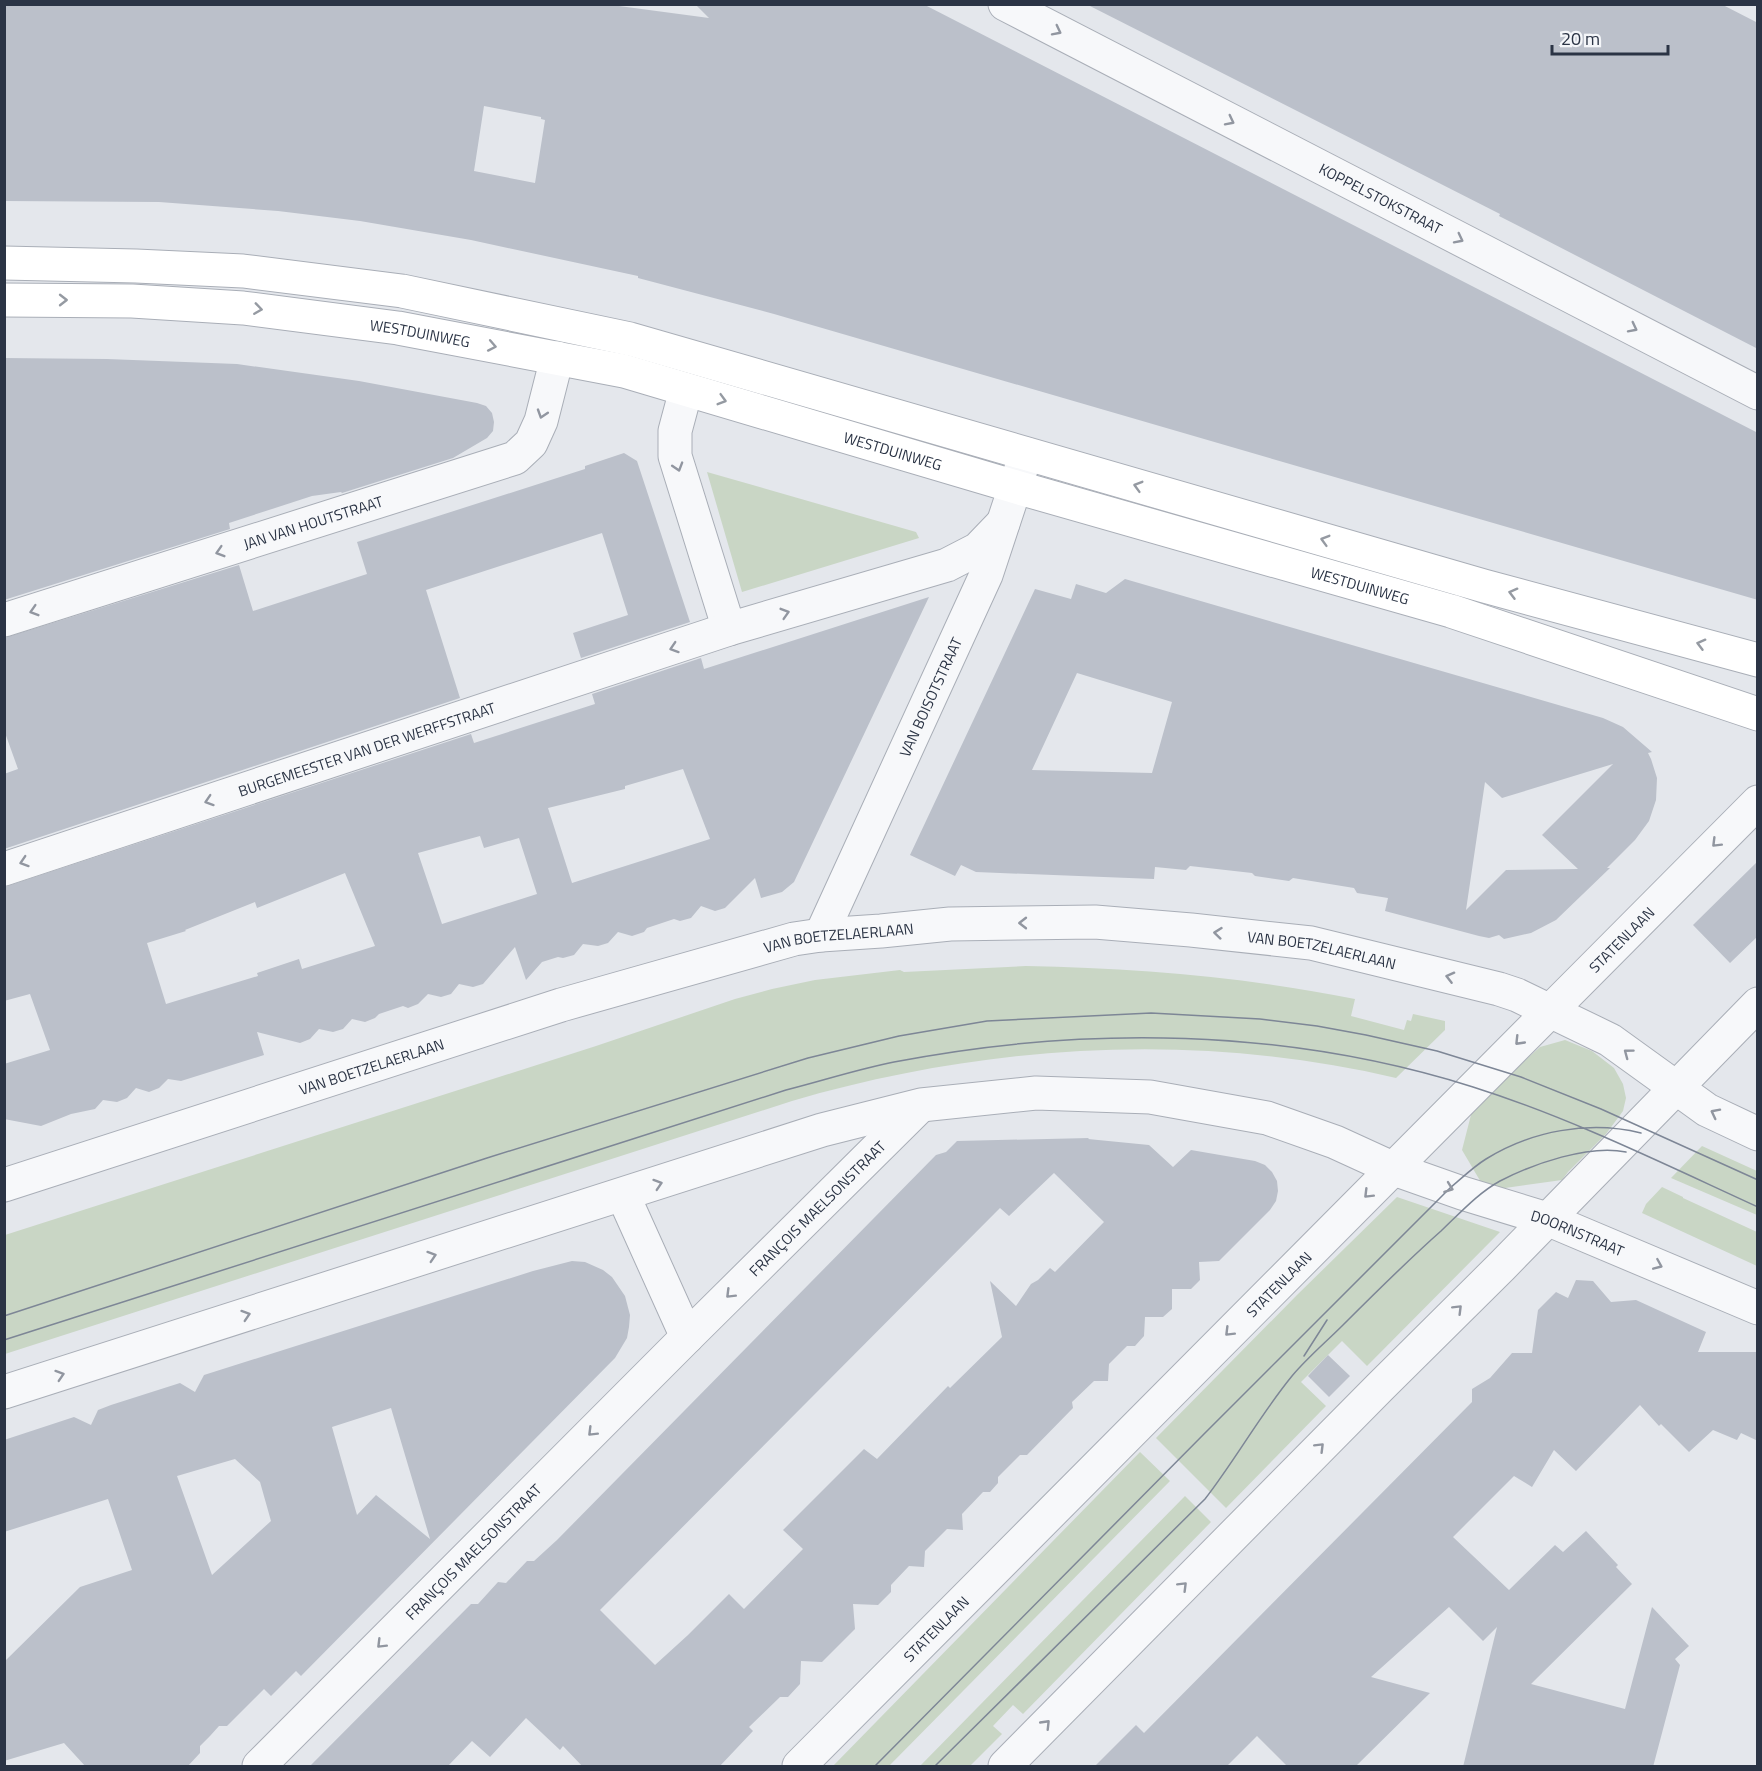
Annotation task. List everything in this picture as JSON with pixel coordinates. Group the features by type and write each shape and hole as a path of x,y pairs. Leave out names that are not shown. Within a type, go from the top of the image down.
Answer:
{"main road":[{"path":"4,263 243,271 402,291 630,339 1484,586 1758,660"},
{"name":"WESTDUINWEG","path":"4,300 132,301 243,308 398,328 624,371 1016,487 1451,611 1758,714"}],"street":[{"name":"KOPPELSTOKSTRAAT","path":"1005,4 1758,393"},
{"name":"JAN VAN HOUTSTRAAT","path":"4,620 516,459 531,443 541,421 557,358"},
{"path":"686,390 675,431 675,456 729,629"},
{"name":"VAN BOISOTSTRAAT","path":"821,935 986,575 1026,453"},
{"name":"BURGEMEESTER VAN DER WERFFSTRAAT","path":"4,869 729,629 946,565 978,549 1003,523"},
{"path":"946,565 986,575"},
{"name":"STATENLAAN","path":"799,1767 1758,801"},
{"name":"VAN BOETZELAERLAAN","path":"4,1185 561,1005 794,939 950,924 1095,922 1311,943 1499,989 1517,995 1610,1040 1707,1110 1758,1134"},
{"path":"1005,1767 1758,1004"},
{"path":"4,1392 822,1130 921,1105 1036,1093 1150,1097 1267,1118 1335,1142 1394,1169"},
{"name":"FRANÇOIS MAELSONSTRAAT","path":"259,1767 921,1105"},
{"name":"DOORNSTRAAT","path":"1394,1169 1547,1219 1758,1308"},
{"path":"623,1195 687,1337"}],"green space":[{"path":"707,472 916,532 919,538 742,592"},
{"path":"1026,966 1191,975 1314,991 1355,999 1351,1016 1404,1030 1407,1020 1411,1021 1413,1014 1445,1021 1445,1030 1396,1078 1321,1063 1245,1054 1169,1050 1092,1050 1017,1056 941,1067 866,1082 792,1101 5,1354 5,1235 772,989 815,980 900,970 904,972"},
{"path":"1565,1040 1592,1051 1614,1068 1623,1084 1626,1098 1623,1111 1606,1134 1562,1180 1491,1190 1482,1184 1462,1150 1472,1111 1540,1047"},
{"path":"1702,1146 1757,1171 1757,1215 1671,1178"},
{"path":"1662,1187 1757,1232 1757,1266 1642,1213 1646,1204"},
{"path":"1397,1197 1500,1232 1367,1366 1342,1341 1301,1382 1326,1406 1226,1508 1156,1438"},
{"path":"1140,1452 1170,1481 889,1766 833,1766"},
{"path":"1185,1496 1211,1522 1023,1714 1013,1705 993,1726 1002,1734 970,1766 920,1766"}],"building":[{"path":"4,4 604,4 709,18 695,4 923,4 1758,433 1758,600 774,314 638,278 638,276 471,240 360,221 278,211 159,202 4,201","holes":["484,106 541,117 545,120 535,183 474,171"]},
{"path":"1086,4 1721,4 1758,23 1758,349 1499,216 1500,214"},
{"path":"4,358 237,364 359,381 486,406 492,413 493,431 487,438 453,458 342,493 312,496 229,523 230,529 4,600"},
{"path":"624,453 637,461 690,622 581,658 573,633 628,615 602,533 426,590 460,698 4,849 4,774 18,769 4,730 4,638 239,565 253,611 367,574 357,542 585,469 585,466"},
{"path":"1125,579 1603,718 1623,727 1652,752 1648,753 1657,778 1656,800 1649,821 1635,840 1607,868 1610,868 1556,920 1531,933 1504,939 1499,935 1489,938 1479,936 1385,911 1388,898 1357,893 1354,888 1293,878 1289,881 1255,876 1252,873 1190,866 1186,870 1155,867 1154,879 976,872 961,865 955,876 910,855 1035,589 1071,599 1076,584 1106,593","holes":["1077,673 1172,702 1152,773 1032,770","1613,764 1542,835 1578,869 1506,870 1466,910 1485,782 1502,798"]},
{"path":"929,597 794,882 782,892 761,898 755,878 725,908 715,911 701,906 691,918 680,921 674,919 632,936 618,932 608,943 598,946 583,944 574,955 542,962 526,980 515,947 483,984 473,987 459,984 451,994 441,997 428,994 418,1004 408,1008 403,1006 379,1014 365,1022 352,1019 343,1029 333,1032 319,1029 310,1039 300,1043 257,1032 264,1055 181,1081 168,1079 159,1088 149,1092 136,1088 127,1098 117,1102 103,1100 95,1109 71,1114 41,1126 4,1119 4,1064 50,1050 30,994 4,1001 4,887 471,734 474,743 595,704 592,694 701,658 704,669","holes":["683,769 710,839 572,883 548,808 625,789 625,786","480,836 484,848 519,838 537,894 442,924 418,853","345,873 375,946 302,969 299,959 257,973 258,976 166,1004 147,943 186,931 255,902 257,908"]},
{"path":"1758,861 1758,936 1730,963 1693,925"},
{"path":"1089,1138 1149,1145 1173,1167 1191,1150 1255,1161 1265,1165 1277,1181 1278,1191 1276,1201 1270,1210 1219,1261 1199,1262 1200,1280 1191,1289 1172,1289 1172,1309 1163,1317 1145,1317 1144,1336 1135,1346 1127,1346 1109,1364 1108,1381 1094,1381 1072,1402 1073,1408 1027,1455 1020,1455 998,1477 998,1483 990,1492 983,1492 962,1514 963,1530 947,1529 925,1551 924,1567 909,1566 891,1585 891,1592 878,1605 853,1604 855,1629 822,1662 801,1661 800,1684 788,1697 780,1697 749,1727 753,1731 719,1767 583,1767 563,1746 560,1750 526,1718 490,1757 472,1741 447,1767 309,1767 471,1604 478,1604 498,1582 506,1583 527,1561 534,1561 557,1540 936,1155 946,1152 957,1141","holes":["1054,1173 1104,1222 1055,1272 1050,1268 1031,1284 1016,1306 990,1281 1002,1337 950,1388 948,1386 877,1459 864,1449 783,1530 803,1549 744,1609 729,1594 655,1665 600,1610 1000,1208 1009,1216"]},
{"path":"572,1261 585,1262 603,1270 612,1277 625,1296 630,1315 627,1338 615,1358 301,1676 296,1671 271,1696 264,1689 227,1726 219,1726 200,1746 200,1753 187,1767 86,1767 64,1743 4,1761 4,1662 80,1587 132,1570 108,1499 4,1532 4,1440 74,1417 91,1425 98,1410 180,1383 195,1392 204,1375 533,1271","holes":["391,1408 430,1539 376,1495 357,1515 332,1427","235,1459 260,1482 271,1521 212,1575 177,1476"]},
{"path":"1576,1280 1593,1281 1611,1302 1636,1300 1706,1332 1698,1352 1758,1352 1758,1441 1741,1433 1737,1440 1713,1430 1689,1452 1661,1424 1659,1426 1640,1405 1576,1471 1554,1450 1532,1487 1514,1476 1453,1537 1509,1590 1555,1545 1563,1552 1586,1531 1618,1565 1616,1567 1632,1584 1531,1684 1625,1709 1652,1607 1689,1646 1675,1659 1680,1665 1653,1767 1463,1767 1497,1627 1483,1641 1449,1607 1371,1677 1430,1693 1355,1767 1288,1767 1257,1736 1226,1767 1094,1767 1136,1725 1144,1733 1472,1402 1472,1389 1490,1378 1512,1353 1532,1353 1538,1310 1556,1292 1568,1298"},
{"path":"1328,1355 1350,1376 1329,1397 1308,1376"}],"tram line":[{"path":"4,1316 487,1158 808,1058 899,1036 987,1021 1151,1013 1260,1019 1366,1035 1437,1051 1521,1077 1601,1109 1758,1180"},
{"path":"4,1340 786,1090 894,1062 966,1050 1039,1042 1112,1038 1185,1038 1258,1043 1331,1053 1402,1067 1473,1087 1546,1113 1617,1142 1758,1207"},
{"path":"875,1766 1203,1435 1450,1188 1472,1169 1503,1149 1541,1135 1581,1128 1621,1129 1641,1133"},
{"path":"935,1766 1205,1499 1269,1406 1298,1369 1469,1204 1500,1181 1545,1162 1595,1151 1626,1152"},
{"path":"1304,1356 1327,1320"}]}
